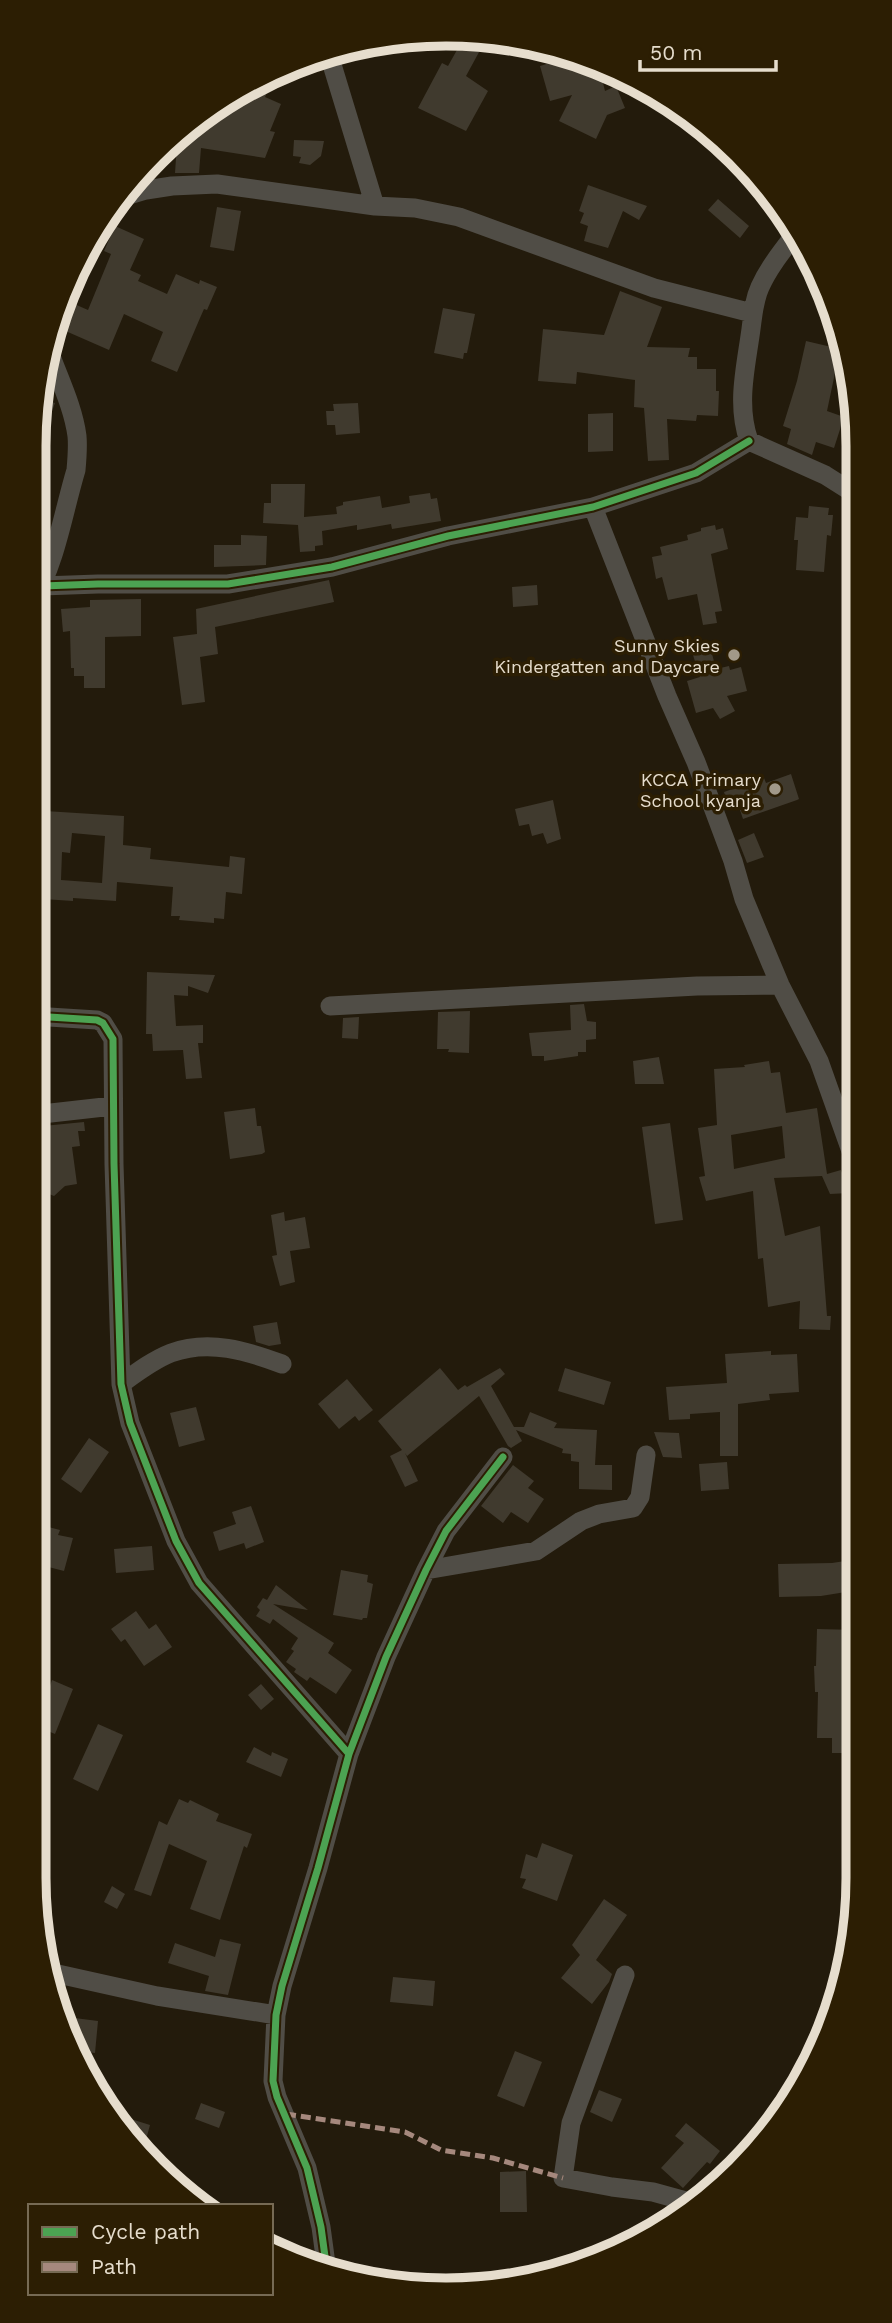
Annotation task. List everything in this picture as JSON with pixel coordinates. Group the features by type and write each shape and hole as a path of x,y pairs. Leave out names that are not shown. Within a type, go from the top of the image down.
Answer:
{"street":[{"path":"331,62 374,206"},
{"path":"136,193 172,186 217,184 374,206 415,208 459,216 654,288 752,313"},
{"path":"790,241 761,285 752,313 742,410 744,426 749,440 825,475 846,488"},
{"path":"46,567 76,470 77,456 77,437 70,409 54,364"},
{"path":"46,592 98,583 195,585 240,582 332,567 448,536 593,507 696,472 749,440"},
{"path":"593,507 667,696 696,762 729,849 744,900 780,985 818,1061 846,1138"},
{"path":"330,1006 697,986 780,985"},
{"path":"46,1017 90,1019 103,1023 113,1039 121,1384 130,1423 176,1541 199,1583 349,1754"},
{"path":"46,1114 113,1106"},
{"path":"121,1384 172,1353 198,1348 231,1347 282,1364"},
{"path":"426,1570 536,1551 581,1521 599,1514 633,1508 640,1497 646,1455"},
{"path":"325,2259 307,2168 273,2081 276,2015 282,1986 349,1754 386,1657 446,1531 503,1457"},
{"path":"57,1974 169,1998 276,2015"},
{"path":"625,1975 571,2123 563,2178 612,2188 653,2192 683,2200"}],"building":[{"path":"459,46 482,47 466,76 488,91 466,131 418,108 442,63 448,66"},
{"path":"556,61 560,65 565,64 602,77 605,91 616,86 625,108 607,115 596,139 559,121 572,95 550,101 540,66"},
{"path":"270,87 265,97 281,104 270,131 275,132 265,158 201,148 199,173 175,173 177,150 200,130 206,130 207,125 223,113"},
{"path":"294,140 324,141 321,156 310,165 299,163 301,157 293,156"},
{"path":"588,185 647,206 639,220 623,211 608,248 584,241 588,226 580,223 584,213 579,211"},
{"path":"718,199 749,226 740,238 708,210"},
{"path":"217,207 241,211 234,251 210,247"},
{"path":"115,226 144,239 130,270 141,275 138,281 167,294 176,274 199,284 200,280 217,287 207,310 204,309 177,372 151,361 163,332 124,314 109,350 63,330 72,303 88,310 111,254 104,251"},
{"path":"620,291 662,307 647,347 690,348 688,357 697,357 697,369 716,369 718,416 697,415 696,421 667,419 669,460 648,461 644,408 634,407 635,380 577,372 576,384 538,381 543,329 604,335"},
{"path":"443,308 475,314 467,353 464,353 463,359 434,353"},
{"path":"806,341 834,348 837,361 827,411 844,417 834,448 816,442 812,455 787,444 791,429 783,426"},
{"path":"48,401 55,403 46,428"},
{"path":"358,403 360,433 336,435 335,425 327,425 326,411 334,411 333,404"},
{"path":"613,413 613,451 588,452 588,414"},
{"path":"271,484 305,484 304,517 337,514 336,507 343,505 343,502 380,496 382,508 410,503 409,496 430,493 431,499 437,498 441,521 392,529 391,524 357,530 357,525 322,531 323,545 315,546 315,551 300,552 298,525 263,523 264,503 271,503"},
{"path":"809,506 829,508 828,515 833,515 831,536 827,535 824,572 796,570 796,517 808,518"},
{"path":"715,525 716,530 723,528 728,549 711,554 722,611 715,612 717,623 703,625 697,594 668,600 662,577 656,579 652,557 662,555 660,547 688,540 687,535"},
{"path":"241,535 267,536 266,565 214,567 214,545 241,545"},
{"path":"329,580 334,602 215,627 218,654 200,657 205,702 182,705 173,637 197,634 196,609"},
{"path":"537,585 538,605 513,607 512,587"},
{"path":"141,599 141,636 105,637 105,688 84,688 84,676 74,676 74,668 71,668 70,631 63,632 61,609 90,607 90,600"},
{"path":"711,650 716,669 729,666 730,670 741,667 747,691 727,696 735,711 720,719 713,708 696,713 687,681 700,677 693,655"},
{"path":"791,774 799,799 743,819 739,807 730,810 724,792 764,778 766,783"},
{"path":"553,800 561,839 547,844 543,833 532,836 529,824 519,826 515,809"},
{"path":"46,811 124,816 123,845 151,848 150,859 229,867 230,856 245,858 242,894 226,892 224,919 214,918 214,923 179,920 180,916 171,916 173,887 117,882 116,901 73,898 73,901 46,899","holes":["72,833 105,836 102,883 61,880 62,852 70,853"]},
{"path":"754,833 764,857 747,863 738,840"},
{"path":"147,972 215,975 208,993 188,986 188,996 174,995 176,1026 203,1025 203,1043 198,1043 202,1078 186,1079 183,1050 153,1051 152,1034 146,1034"},
{"path":"584,1004 587,1021 596,1022 596,1039 586,1040 586,1052 578,1052 578,1056 544,1061 544,1056 532,1056 529,1033 571,1030 570,1005"},
{"path":"470,1011 469,1053 437,1049 438,1012"},
{"path":"359,1017 358,1039 342,1038 343,1018"},
{"path":"659,1057 664,1084 635,1084 633,1061"},
{"path":"769,1061 771,1073 780,1072 786,1113 817,1108 827,1174 841,1170 846,1184 846,1193 830,1194 822,1176 774,1178 785,1236 820,1226 827,1316 831,1316 830,1330 799,1329 800,1301 768,1307 763,1258 758,1259 753,1191 706,1201 699,1177 705,1176 698,1128 717,1125 714,1069 745,1067 744,1065","holes":["782,1126 785,1158 734,1169 731,1135"]},
{"path":"255,1108 265,1152 230,1159 224,1112"},
{"path":"84,1122 85,1131 78,1131 80,1146 72,1147 77,1184 65,1186 54,1196 46,1193 46,1126"},
{"path":"670,1123 683,1220 655,1224 642,1127"},
{"path":"284,1212 285,1221 305,1217 310,1248 290,1251 295,1282 280,1286 272,1256 277,1255 271,1215"},
{"path":"277,1322 281,1344 269,1346 256,1342 253,1326"},
{"path":"771,1351 771,1355 797,1354 799,1392 769,1394 770,1400 738,1404 738,1456 720,1456 720,1412 690,1414 690,1419 669,1420 666,1387 727,1383 725,1354"},
{"path":"440,1368 458,1390 500,1368 505,1374 491,1386 514,1427 524,1427 530,1412 557,1423 554,1428 597,1430 595,1465 612,1465 612,1490 579,1489 579,1462 571,1461 571,1454 562,1453 563,1449 516,1430 522,1441 511,1448 508,1446 479,1396 407,1456 405,1453 418,1481 405,1487 390,1456 402,1450 378,1421"},
{"path":"565,1368 611,1382 604,1405 558,1391"},
{"path":"347,1379 373,1410 359,1421 355,1416 339,1429 318,1404"},
{"path":"196,1407 205,1440 179,1447 170,1413"},
{"path":"654,1432 679,1433 682,1458 663,1457"},
{"path":"89,1438 109,1452 81,1493 61,1479"},
{"path":"727,1462 729,1489 701,1491 699,1464"},
{"path":"513,1465 534,1481 528,1488 544,1499 528,1523 511,1512 503,1523 481,1506"},
{"path":"251,1506 264,1542 246,1549 244,1543 219,1551 213,1532 236,1524 232,1512"},
{"path":"46,1526 60,1530 58,1535 73,1538 64,1571 46,1566"},
{"path":"152,1546 154,1570 116,1573 114,1549"},
{"path":"846,1561 846,1592 821,1596 779,1597 778,1564"},
{"path":"341,1570 368,1575 367,1582 373,1584 367,1618 362,1620 333,1615"},
{"path":"276,1585 308,1610 273,1604 334,1643 328,1653 352,1670 336,1694 310,1677 307,1681 286,1662 294,1651 291,1649 298,1638 273,1619 270,1624 256,1616 260,1610 257,1607 263,1598 267,1600"},
{"path":"136,1611 149,1629 156,1624 172,1647 144,1666 125,1639 121,1642 111,1629"},
{"path":"817,1629 846,1630 846,1753 832,1753 832,1738 817,1738"},
{"path":"52,1680 73,1689 55,1734 46,1730 46,1688 49,1689"},
{"path":"261,1684 274,1699 261,1710 248,1695"},
{"path":"98,1724 123,1735 98,1791 73,1779"},
{"path":"254,1747 271,1756 272,1752 288,1759 281,1777 246,1762"},
{"path":"179,1799 188,1803 190,1800 219,1814 216,1821 252,1834 247,1848 244,1846 220,1920 190,1909 207,1861 169,1844 151,1896 134,1890 159,1821 167,1825"},
{"path":"542,1843 573,1855 557,1901 522,1888 526,1879 520,1878 526,1854 537,1858"},
{"path":"112,1886 125,1894 117,1909 104,1902"},
{"path":"604,1899 627,1915 596,1960 612,1974 592,2004 561,1978 580,1955 572,1945"},
{"path":"220,1939 241,1944 228,1995 205,1991 209,1976 168,1963 175,1943 215,1957"},
{"path":"393,1977 435,1981 433,2006 390,2002"},
{"path":"71,2018 98,2021 95,2053 86,2052"},
{"path":"515,2051 542,2062 524,2107 497,2096"},
{"path":"599,2090 622,2099 612,2122 590,2112"},
{"path":"201,2103 225,2112 219,2128 195,2119"},
{"path":"125,2117 150,2125 145,2141"},
{"path":"686,2123 720,2151 710,2164 707,2162 683,2188 661,2168 684,2143 675,2136"},
{"path":"526,2171 527,2212 500,2212 500,2172"}],"marked path":[{"path":"286,2114 405,2132 441,2150 493,2158 563,2178"}],"cycle path":[{"path":"46,586 228,584 332,567 448,536 593,507 696,473 749,441"},
{"path":"46,1017 97,1020 103,1023 113,1039 121,1384 130,1423 176,1541 199,1583 349,1754"},
{"path":"325,2259 307,2168 273,2081 276,2015 282,1986 349,1754 386,1657 446,1531 503,1457"}],"place":[{"name":"Sunny Skies Kindergatten and Daycare","path":"734,655"},
{"name":"KCCA Primary School kyanja","path":"775,789"}]}
